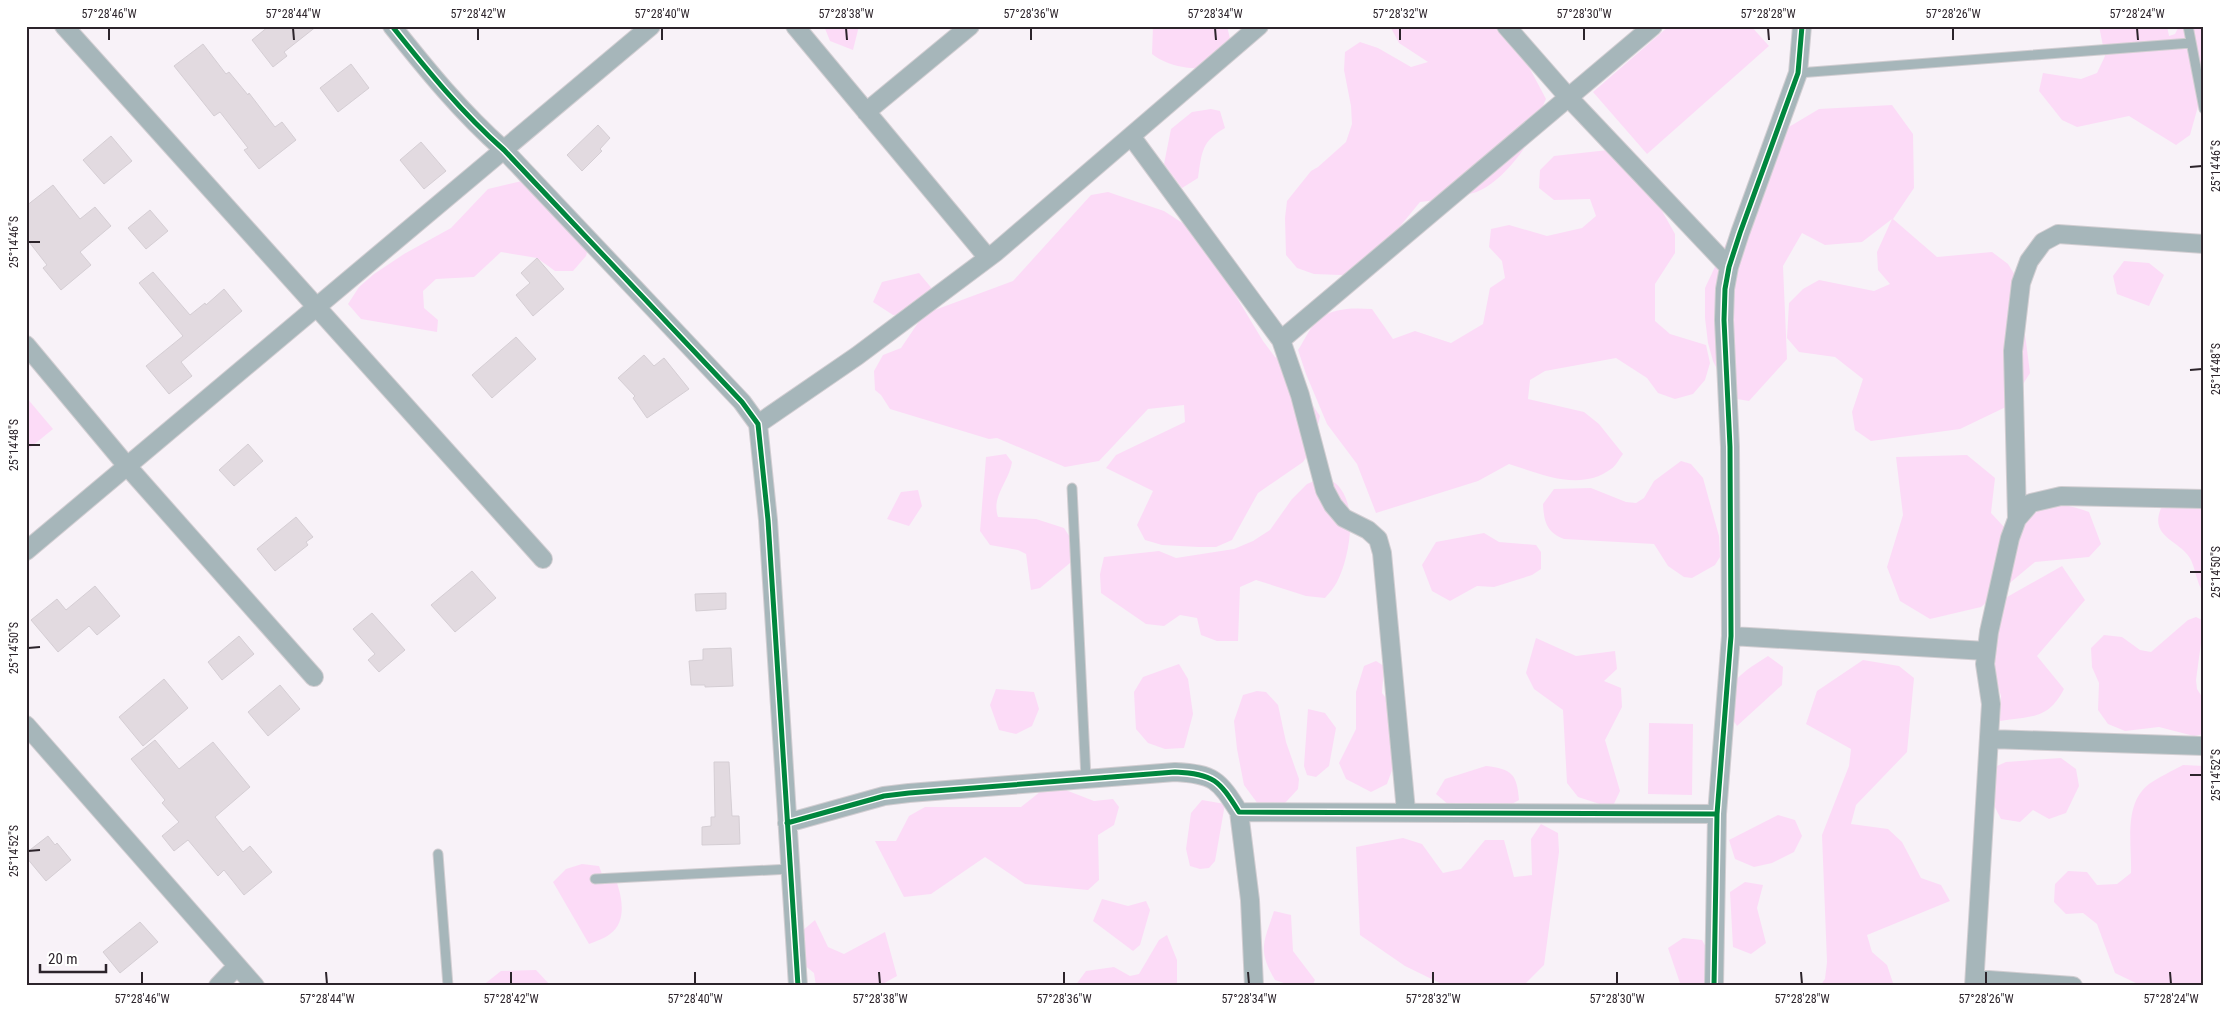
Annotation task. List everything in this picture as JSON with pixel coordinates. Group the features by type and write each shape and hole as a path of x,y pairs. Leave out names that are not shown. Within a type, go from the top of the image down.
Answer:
{"street":[{"path":"64,26 544,559"},
{"path":"392,26 467,116 504,150 742,402 759,426 768,520 798,986"},
{"path":"26,551 651,26"},
{"path":"795,26 988,258"},
{"path":"866,112 970,26"},
{"path":"759,426 857,356 988,258 1260,26"},
{"path":"1506,26 1569,98 1729,267"},
{"path":"1281,340 1653,26"},
{"path":"1714,986 1717,814 1731,636 1730,447 1724,320 1725,289 1729,267 1798,73 1802,26"},
{"path":"1132,136 1281,340 1300,395 1325,490 1332,506 1344,518 1368,530 1378,539 1382,553 1406,811"},
{"path":"2073,986 1974,983 1990,739 1991,704 1986,670 1986,651 2006,557 2017,519 2013,351 2021,283 2029,261 2042,242 2058,234 2204,244"},
{"path":"26,345 127,466 314,677"},
{"path":"2017,519 2031,503 2061,496 2204,499"},
{"path":"1731,636 1986,651"},
{"path":"26,725 255,986"},
{"path":"1990,739 2204,746"},
{"path":"787,823 884,796 909,792 1175,772 1199,773 1215,780 1227,792 1239,812 1250,900 1254,986"},
{"path":"1239,812 1406,811 1717,814"},
{"path":"218,986 237,966"}],"lane":[{"path":"2188,26 2204,109"},
{"path":"1798,73 2191,43"},
{"path":"1072,488 1086,779"},
{"path":"438,854 448,986"},
{"path":"595,879 790,868"}],"shaded area":[{"path":"824,26 859,26 853,50 830,41"},
{"path":"1153,26 1227,26 1231,43 1215,69 1182,67 1159,59 1152,54"},
{"path":"1390,26 1499,26 1520,50 1546,99 1536,128 1525,147 1510,167 1492,183 1467,195 1420,202 1397,230 1381,264 1367,276 1314,274 1297,268 1286,255 1285,218 1287,201 1311,171 1346,142 1352,124 1351,106 1344,70 1345,52 1360,42 1378,48 1411,67 1428,62 1399,43"},
{"path":"1669,26 1751,26 1769,46 1647,154 1593,92"},
{"path":"2099,26 2167,26 2169,36 2175,34 2179,26 2204,26 2204,85 2190,135 2176,145 2129,116 2077,127 2062,120 2039,91 2043,73 2081,79 2097,73 2105,56"},
{"path":"1892,105 1913,134 1914,188 1893,219 1937,257 1992,252 2008,264 2018,280 2030,373 2010,405 1960,429 1871,441 1855,430 1852,412 1863,379 1835,357 1799,352 1787,338 1789,303 1803,289 1819,280 1874,291 1890,284 1878,270 1877,252 1892,219 1862,242 1825,245 1802,233 1783,266 1787,359 1749,401 1731,398 1713,361 1708,343 1705,318 1705,288 1729,237 1753,169 1772,137 1819,109"},
{"path":"1211,109 1220,111 1225,128 1211,138 1204,148 1198,178 1182,188 1164,164 1171,129 1192,112"},
{"path":"1608,150 1638,168 1675,234 1675,253 1655,284 1655,321 1670,334 1706,345 1710,363 1705,380 1693,394 1675,399 1658,393 1647,378 1616,358 1545,371 1530,380 1528,399 1584,412 1599,424 1623,454 1613,468 1599,476 1574,480 1547,476 1509,464 1478,481 1376,513 1357,464 1327,424 1306,374 1298,350 1310,330 1324,316 1337,311 1351,309 1372,309 1393,339 1415,331 1451,343 1483,324 1490,288 1505,278 1502,261 1489,247 1491,229 1509,225 1547,236 1582,228 1596,216 1590,199 1554,200 1539,188 1540,170 1554,156"},
{"path":"522,181 545,188 554,194 571,209 585,227 591,238 586,256 573,271 555,271 537,258 501,252 474,277 436,279 423,291 424,308 438,320 437,332 361,319 348,304 359,287 374,274 404,254 451,228 488,189"},
{"path":"1108,192 1164,211 1198,233 1263,341 1275,357 1283,361 1320,416 1313,447 1303,462 1258,493 1232,540 1216,547 1162,545 1145,540 1137,525 1153,491 1106,468 1116,455 1185,422 1184,405 1148,409 1099,461 1065,467 997,438 989,439 890,409 881,395 875,390 874,371 883,355 901,348 924,314 1013,281 1091,195"},
{"path":"2124,261 2149,263 2164,275 2149,306 2117,294 2113,276"},
{"path":"919,273 934,291 917,314 893,315 873,302 882,282"},
{"path":"26,397 53,429 26,451"},
{"path":"1006,454 1012,462 997,502 998,517 1036,519 1064,528 1073,542 1070,563 1040,588 1031,590 1026,554 1018,550 990,545 980,531 986,457"},
{"path":"1967,455 1995,478 1991,513 2004,527 2035,508 2064,505 2089,512 2101,544 2089,557 2035,562 1981,607 1930,619 1900,601 1887,567 1903,515 1896,457"},
{"path":"1681,461 1691,464 1703,478 1719,536 1720,557 1715,565 1692,578 1684,577 1668,566 1654,544 1564,539 1553,533 1547,525 1543,504 1554,489 1591,488 1626,502 1636,503 1644,498 1654,481"},
{"path":"1324,477 1335,483 1346,497 1350,521 1350,535 1345,561 1336,584 1325,598 1306,596 1256,580 1240,587 1238,641 1217,641 1201,635 1197,618 1180,615 1164,626 1146,624 1101,593 1100,574 1104,557 1159,551 1176,558 1234,549 1253,541 1270,530 1292,499 1307,484"},
{"path":"918,490 922,506 909,526 887,519 901,492"},
{"path":"2204,505 2204,594 2191,560 2180,547 2162,532 2158,517 2162,506"},
{"path":"1484,533 1499,542 1536,545 1541,552 1541,569 1532,575 1494,587 1477,586 1450,601 1432,591 1422,565 1436,542"},
{"path":"2062,566 2085,600 2037,656 2064,689 2052,706 2038,715 2000,721 2001,696 1992,665 2000,601"},
{"path":"2196,617 2204,621 2196,680 2197,689 2204,700 2204,734 2194,736 2159,727 2125,731 2108,724 2098,710 2099,683 2092,667 2091,648 2104,635 2122,637 2140,650 2151,652 2188,620"},
{"path":"1536,638 1576,656 1615,651 1617,669 1604,681 1621,688 1622,707 1605,740 1620,791 1612,808 1578,797 1567,783 1563,710 1534,689 1526,673"},
{"path":"1768,656 1783,667 1782,685 1737,726 1727,709 1729,691 1739,677"},
{"path":"1863,660 1899,666 1914,678 1907,752 1856,805 1851,824 1888,829 1902,842 1921,878 1941,885 1950,901 1867,935 1872,952 1887,965 1894,986 1820,986 1825,979 1827,962 1822,835 1849,766 1851,749 1806,724 1817,691"},
{"path":"1376,661 1384,666 1382,693 1405,722 1406,732 1387,784 1371,792 1346,779 1339,763 1356,729 1356,692 1364,666"},
{"path":"1179,664 1188,679 1193,714 1184,748 1165,749 1148,743 1136,729 1134,692 1143,677"},
{"path":"996,689 1034,692 1039,709 1032,726 1016,734 999,730 990,705"},
{"path":"1257,691 1266,692 1278,705 1286,742 1299,779 1298,789 1285,803 1258,804 1244,785 1234,721 1243,695"},
{"path":"1308,709 1325,713 1336,728 1329,766 1316,777 1307,775 1304,766"},
{"path":"1649,723 1693,724 1692,795 1648,794"},
{"path":"2061,758 2076,769 2079,786 2066,813 2049,819 2033,810 2020,822 2001,819 1984,786 1990,769 2006,762"},
{"path":"2183,765 2204,766 2204,986 2142,986 2115,973 2097,924 2083,913 2066,914 2054,902 2055,884 2068,871 2087,872 2097,885 2117,884 2131,873 2130,837 2135,802 2149,784"},
{"path":"1486,766 1502,769 1512,774 1517,784 1519,800 1503,809 1449,805 1436,794 1445,779"},
{"path":"1050,784 1094,801 1113,799 1119,807 1114,825 1098,835 1099,880 1088,890 1025,884 985,857 931,894 904,897 875,841 896,841 909,816 925,807 1021,807"},
{"path":"1202,800 1225,804 1215,861 1209,868 1200,869 1190,866 1186,849 1191,813"},
{"path":"1778,815 1795,820 1802,836 1794,852 1772,863 1754,867 1735,859 1729,840"},
{"path":"1541,824 1558,833 1559,852 1544,965 1523,986 1446,986 1405,966 1360,935 1356,847 1403,838 1422,844 1443,873 1461,869 1485,840 1504,840 1514,877 1532,875 1531,839"},
{"path":"582,864 599,866 602,874 617,883 622,910 619,923 615,929 605,937 589,944 553,882 566,869"},
{"path":"1745,882 1763,885 1757,908 1766,943 1751,954 1733,947 1730,892"},
{"path":"1102,899 1128,906 1146,901 1150,910 1140,945 1133,951 1093,921"},
{"path":"1274,911 1291,915 1293,951 1315,980 1312,986 1292,986 1275,980 1269,970 1264,946"},
{"path":"815,920 828,947 844,954 885,932 897,976 879,986 816,986 814,973 793,956 795,937"},
{"path":"1167,935 1177,960 1177,986 1075,986 1086,971 1114,967 1130,976 1139,974 1159,940"},
{"path":"1683,938 1702,940 1711,956 1710,986 1681,986 1668,948"},
{"path":"536,970 551,986 482,986 501,971"}],"building":[{"path":"269,26 317,26 284,52 287,56 273,67 252,40"},
{"path":"203,44 226,74 229,72 248,95 249,93 275,127 282,122 296,140 259,169 244,150 248,148 220,112 214,116 174,66"},
{"path":"351,64 369,88 338,112 320,88"},
{"path":"598,125 610,138 600,149 602,151 582,171 567,155"},
{"path":"111,136 132,161 104,184 83,160"},
{"path":"421,142 446,171 424,189 400,160"},
{"path":"53,185 80,219 95,207 111,226 80,252 91,265 61,290 43,268 47,265 26,238 26,206"},
{"path":"150,210 168,231 146,249 128,228"},
{"path":"537,258 564,289 533,316 516,295 530,283 521,273"},
{"path":"153,272 190,315 205,303 206,305 224,289 242,311 181,362 192,376 169,394 146,366 183,336 139,283"},
{"path":"516,337 536,359 492,398 472,375"},
{"path":"644,355 654,366 664,358 689,389 647,418 633,398 635,396 618,378"},
{"path":"248,444 263,461 234,486 219,470"},
{"path":"296,517 313,537 306,542 308,545 275,571 257,549"},
{"path":"472,571 496,598 455,632 431,605"},
{"path":"95,586 120,616 97,635 89,626 58,652 31,620 57,599 66,610"},
{"path":"726,593 726,609 696,611 695,594"},
{"path":"372,613 405,650 379,672 368,660 375,654 353,629"},
{"path":"239,636 254,654 222,680 208,662"},
{"path":"731,648 733,686 705,687 705,685 691,685 689,661 703,660 703,649"},
{"path":"164,679 188,708 143,746 119,717"},
{"path":"280,685 300,709 268,736 248,712"},
{"path":"155,740 179,769 213,742 250,787 215,817 243,852 250,846 272,872 244,895 224,870 218,876 188,840 174,851 162,836 179,822 162,803 165,800 131,759"},
{"path":"714,762 729,762 732,816 739,816 740,844 702,845 702,827 711,826 711,817 715,817"},
{"path":"48,836 55,845 57,843 71,860 46,881 26,857 26,853"},
{"path":"140,922 158,942 120,973 103,952"}],"cycle path":[{"path":"392,26 459,106 504,150 742,402 758,424 768,520 798,986"},
{"path":"1714,986 1717,814 1731,636 1730,447 1724,320 1725,289 1729,267 1740,233 1798,73 1802,26"},
{"path":"787,823 884,796 1175,772 1199,775 1214,781 1226,793 1239,812 1717,814"}]}
